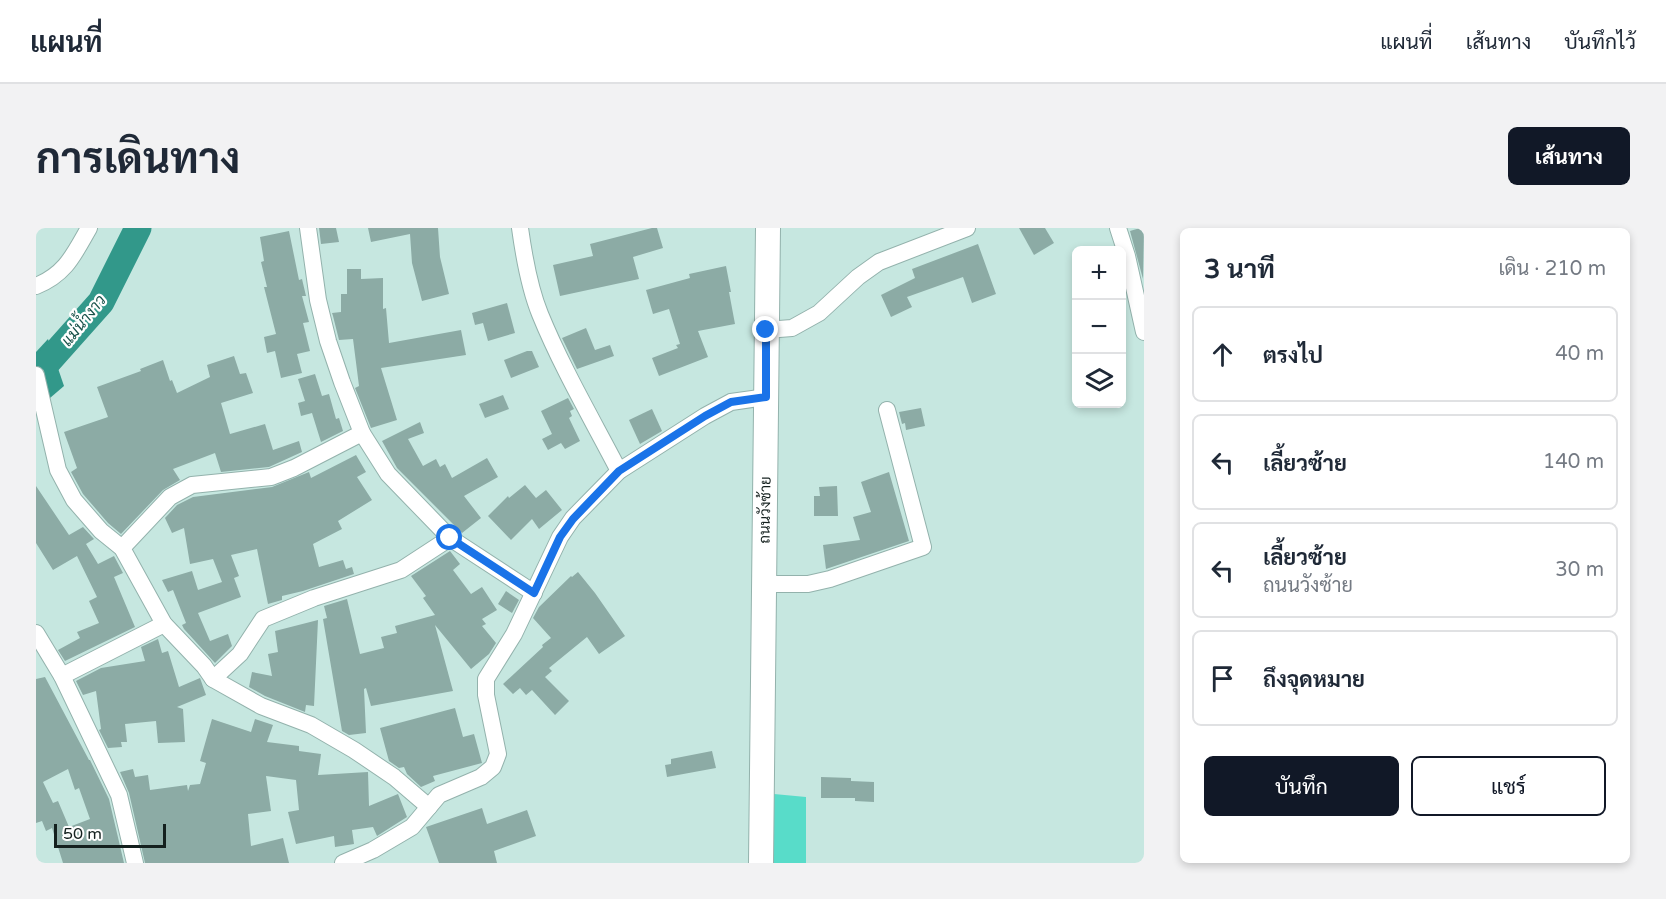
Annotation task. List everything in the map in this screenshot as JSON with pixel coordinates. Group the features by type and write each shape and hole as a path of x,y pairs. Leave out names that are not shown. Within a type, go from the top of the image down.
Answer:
{"main road":[{"name":"ถนนวังซ้าย","path":"761,863 768,228"}],"street":[{"path":"36,286 50,281 70,263 89,228"},
{"path":"308,228 318,300 328,340 362,433 388,474 450,538 534,593"},
{"path":"520,228 526,270 539,312 619,471"},
{"path":"766,330 792,328 819,313 858,277 879,262 967,228"},
{"path":"1118,228 1127,256 1144,332"},
{"path":"36,375 58,470 74,500 101,531 122,548 164,624 204,666 213,679 261,706 311,725 354,750 394,777 429,807"},
{"path":"343,863 376,856 412,827 439,795 481,777 493,767 498,754 486,695 486,679 514,634 560,537 573,519 619,471 705,416 731,402 766,397"},
{"path":"764,584 808,584 830,579 922,547 887,410"},
{"path":"122,548 170,497 192,485 271,477 294,468 362,433"},
{"path":"213,679 240,654 262,619 314,598 401,570 450,538"},
{"path":"62,676 164,624"},
{"path":"36,633 62,676 118,795 135,863"}],"shaded area":[{"path":"48,339 64,386 36,410 36,352"},
{"path":"774,794 806,797 806,863 774,863"}],"building":[{"path":"319,228 336,228 339,242 321,244"},
{"path":"368,228 438,228 440,257 449,294 422,301 412,263 410,234 371,242"},
{"path":"657,228 663,248 633,257 639,279 560,296 553,265 593,256 590,244"},
{"path":"1019,228 1045,228 1054,243 1034,255"},
{"path":"1144,228 1143,279 1130,231"},
{"path":"289,231 299,280 302,279 306,296 302,296 309,322 303,323 310,351 297,354 302,373 281,378 275,351 267,353 264,337 276,334 264,287 267,287 261,262 264,261 260,237"},
{"path":"978,244 996,294 972,303 963,277 907,297 912,307 891,317 881,295 915,278 912,269"},
{"path":"726,266 735,324 698,331 708,357 659,376 652,358 678,348 676,345 680,344 669,309 653,314 646,290 690,278 689,274"},
{"path":"347,269 361,269 361,279 383,278 383,309 386,308 389,343 461,330 466,355 381,368 397,420 371,428 355,388 359,386 353,339 339,340 332,313 341,312 341,294 347,294"},
{"path":"507,303 515,333 488,341 483,323 475,325 472,313"},
{"path":"586,328 595,350 610,345 614,356 577,369 562,338"},
{"path":"532,351 539,367 511,378 504,360"},
{"path":"234,356 240,374 246,373 253,393 221,403 230,434 265,424 273,450 299,441 302,452 269,467 221,472 215,453 173,469 180,480 163,490 121,534 108,523 83,494 71,472 77,468 64,432 108,417 97,387 141,371 140,369 163,360 177,393 210,377 207,365"},
{"path":"315,374 322,396 329,394 336,419 339,418 343,431 321,442 312,413 301,416 298,403 305,401 298,379"},
{"path":"503,395 509,409 485,418 479,404"},
{"path":"568,398 574,409 570,411 572,416 569,418 580,441 565,449 561,443 548,450 542,439 552,434 541,411"},
{"path":"921,408 925,426 906,430 899,412"},
{"path":"652,409 662,431 640,444 629,420"},
{"path":"420,422 424,433 408,439 423,466 436,459 440,467 445,464 452,478 487,458 498,477 464,496 481,518 462,533 397,468 382,441"},
{"path":"356,455 366,472 357,477 372,500 338,521 342,529 313,544 319,567 343,560 346,569 352,567 354,574 282,596 282,600 268,604 257,549 231,555 239,576 234,578 241,597 198,613 210,641 228,634 232,646 215,663 184,629 182,625 186,623 173,590 168,592 162,580 192,571 198,590 222,582 213,559 190,564 184,528 172,533 165,518 177,505 193,497 272,487 309,472 311,478"},
{"path":"889,472 909,541 826,569 823,545 860,540 853,517 871,512 861,482"},
{"path":"525,485 536,498 546,490 562,510 539,529 532,519 511,540 488,516 508,496 509,498"},
{"path":"36,486 69,535 83,527 94,539 86,544 98,564 114,556 123,573 114,577 135,627 65,661 58,650 80,638 77,632 99,623 89,601 97,597 77,556 53,570 36,543"},
{"path":"837,486 838,516 814,516 814,496 820,496 819,487"},
{"path":"450,551 460,564 453,570 471,594 482,587 497,610 482,619 486,624 482,626 496,643 489,654 471,669 435,625 453,691 371,706 366,688 364,689 366,733 349,735 342,731 323,619 327,618 324,606 347,599 360,654 384,648 381,637 397,633 395,626 435,615 423,598 426,596 411,576"},
{"path":"578,572 625,636 599,654 587,637 549,668 552,671 545,677 569,701 555,715 532,690 526,695 520,688 513,694 503,684 551,638 533,618 539,607"},
{"path":"506,591 519,600 512,613 498,604"},
{"path":"318,620 314,706 306,705 305,712 249,687 252,672 272,676 268,654 278,652 275,631"},
{"path":"158,639 162,653 168,651 179,687 200,678 206,695 177,707 183,709 185,742 158,743 156,721 125,724 127,742 121,742 122,747 108,748 99,730 101,729 96,691 83,695 76,681 101,668 145,661 141,647"},
{"path":"45,677 109,799 124,863 63,863 52,828 46,831 42,821 36,823 36,679","holes":["68,769 75,790 79,788 90,819 69,827 58,801 53,803 43,782"]},
{"path":"455,708 463,737 474,734 482,763 433,776 435,781 421,787 407,774 404,767 399,768 389,761 380,728"},
{"path":"212,719 251,732 255,719 273,725 267,742 299,746 299,751 321,754 318,775 368,772 369,806 398,794 407,817 377,836 373,827 352,830 354,844 335,847 334,836 296,844 288,812 299,810 296,780 266,776 271,811 248,814 251,846 283,838 289,863 145,863 129,793 120,772 133,769 135,777 148,775 150,790 187,785 188,791 190,785 200,784 206,763 200,761"},
{"path":"712,751 716,768 667,777 665,765 671,764 671,759"},
{"path":"821,777 851,778 851,781 874,782 874,802 855,801 855,798 821,798"},
{"path":"482,808 487,824 527,810 536,836 494,851 497,863 439,863 426,827"}],"waterway":[{"name":"แม่น้ำงาว","path":"36,375 101,302 138,228"}],"route":[{"path":"450,538 534,593 560,537 573,519 619,471 731,402 766,397 766,330"}]}
